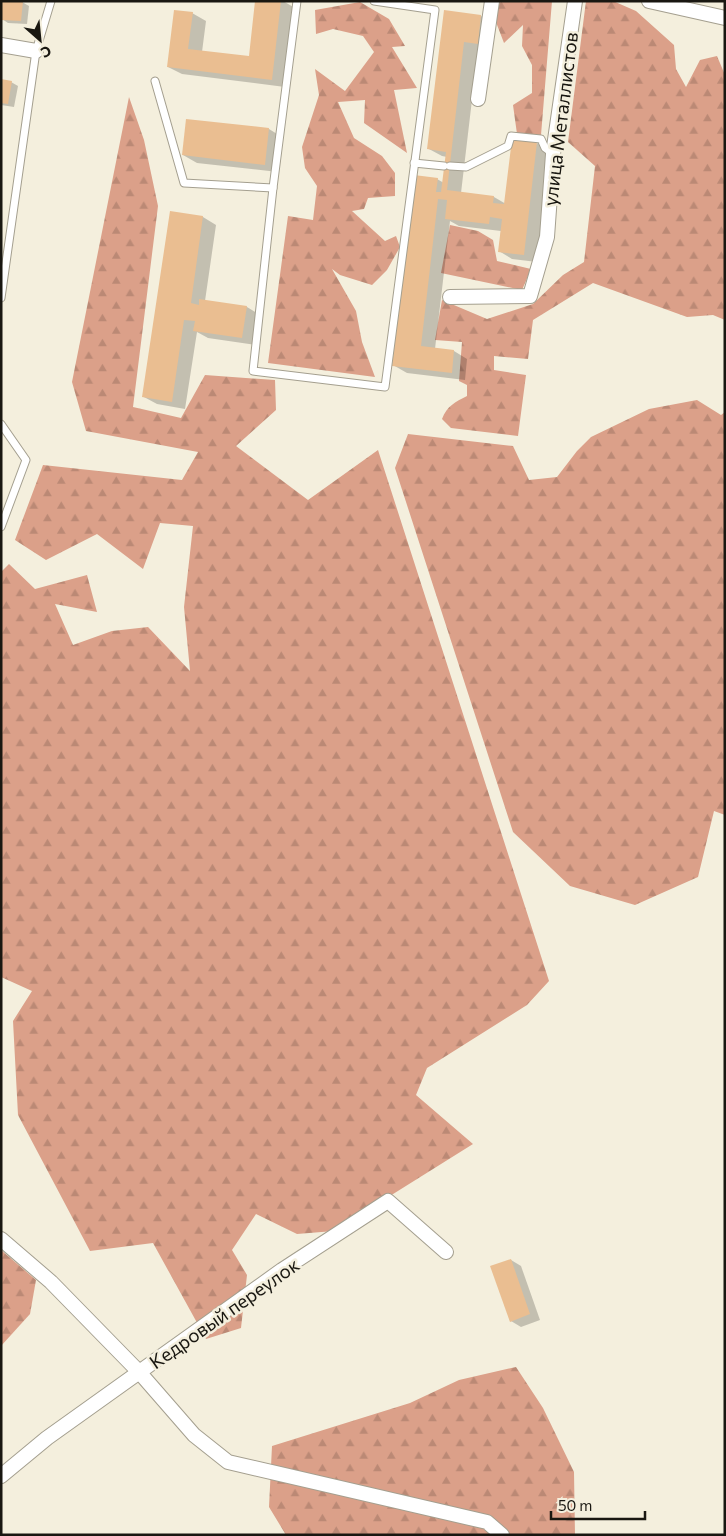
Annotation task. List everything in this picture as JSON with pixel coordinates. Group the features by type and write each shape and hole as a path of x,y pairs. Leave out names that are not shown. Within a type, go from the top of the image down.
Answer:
{"street":[{"path":"478,99 492,1"},
{"name":"улица Металлистов","path":"450,297 530,296 547,237 553,154 575,1"},
{"path":"649,1 725,18"},
{"path":"1,45 36,51"},
{"name":"Кедровый переулок","path":"1,1476 47,1438 282,1270 388,1201 446,1252"},
{"path":"1,1239 51,1282 140,1373 194,1435 228,1462 487,1522 502,1535"}],"lane":[{"path":"1,298 36,51 51,1"},
{"path":"297,1 252,371 385,387 434,10 374,1"},
{"path":"155,81 184,183 273,188"},
{"path":"414,163 466,167 508,146 512,136 541,139 545,148 553,154"},
{"path":"1,424 26,460 1,527"}],"green space":[{"path":"498,1 552,1 541,135 517,134 513,105 532,93 532,65 522,46 523,25 504,43 494,17"},
{"path":"586,1 613,1 636,11 674,45 676,69 686,87 700,60 717,56 725,75 725,320 713,315 687,317 593,283 533,320 528,359 494,356 494,370 526,375 518,436 451,428 442,419 452,405 467,396 467,385 459,381 462,342 435,340 442,300 487,319 533,304 563,275 584,262 595,166 568,142"},
{"path":"360,2 389,19 405,46 392,47 417,88 394,90 407,153 364,123 365,100 338,102 354,138 382,156 395,173 395,196 368,198 364,209 352,211 385,241 396,236 400,247 387,270 372,285 340,275 332,269 356,311 362,342 375,377 268,363 288,216 313,220 317,186 305,168 302,147 319,95 315,69 345,91 374,52 363,36 333,29 316,34 315,10"},
{"path":"129,97 144,140 158,206 133,407 181,418 205,375 275,380 276,410 236,446 308,500 378,450 549,981 527,1005 427,1068 416,1095 473,1144 334,1231 297,1234 256,1214 232,1250 247,1275 241,1328 206,1339 153,1243 90,1251 18,1115 13,1021 32,991 1,977 1,572 9,564 35,589 87,575 97,612 55,604 73,645 112,631 148,627 190,671 184,607 193,526 160,523 143,569 97,534 46,560 15,540 43,465 182,480 198,452 86,431 72,382"},
{"path":"450,225 478,231 493,240 497,261 531,269 522,290 441,273"},
{"path":"697,400 721,415 725,412 725,815 714,811 698,877 635,905 570,886 513,832 395,468 408,434 513,446 529,480 557,477 577,451 591,437 649,409"},
{"path":"1,1250 36,1280 30,1314 1,1346"},
{"path":"516,1367 543,1408 574,1472 575,1535 286,1535 269,1507 272,1446 410,1403 459,1380"}],"building":[{"path":"2,1 23,1 21,21 1,20"},
{"path":"255,1 281,1 272,80 167,67 174,10 193,12 188,49 249,56"},
{"path":"444,10 481,15 478,44 464,42 447,190 494,196 493,203 504,204 512,139 537,142 524,255 498,252 502,219 490,217 489,224 445,219 447,200 438,199 421,346 454,350 452,373 392,366 414,175 438,178 436,192 441,192 446,152 427,149"},
{"path":"1,79 12,81 8,104 1,103"},
{"path":"186,119 269,128 265,165 182,155"},
{"path":"170,211 203,216 191,303 199,305 199,299 247,306 242,338 193,331 195,321 184,320 172,402 142,397"},
{"path":"511,1259 530,1314 510,1322 490,1266"}]}
